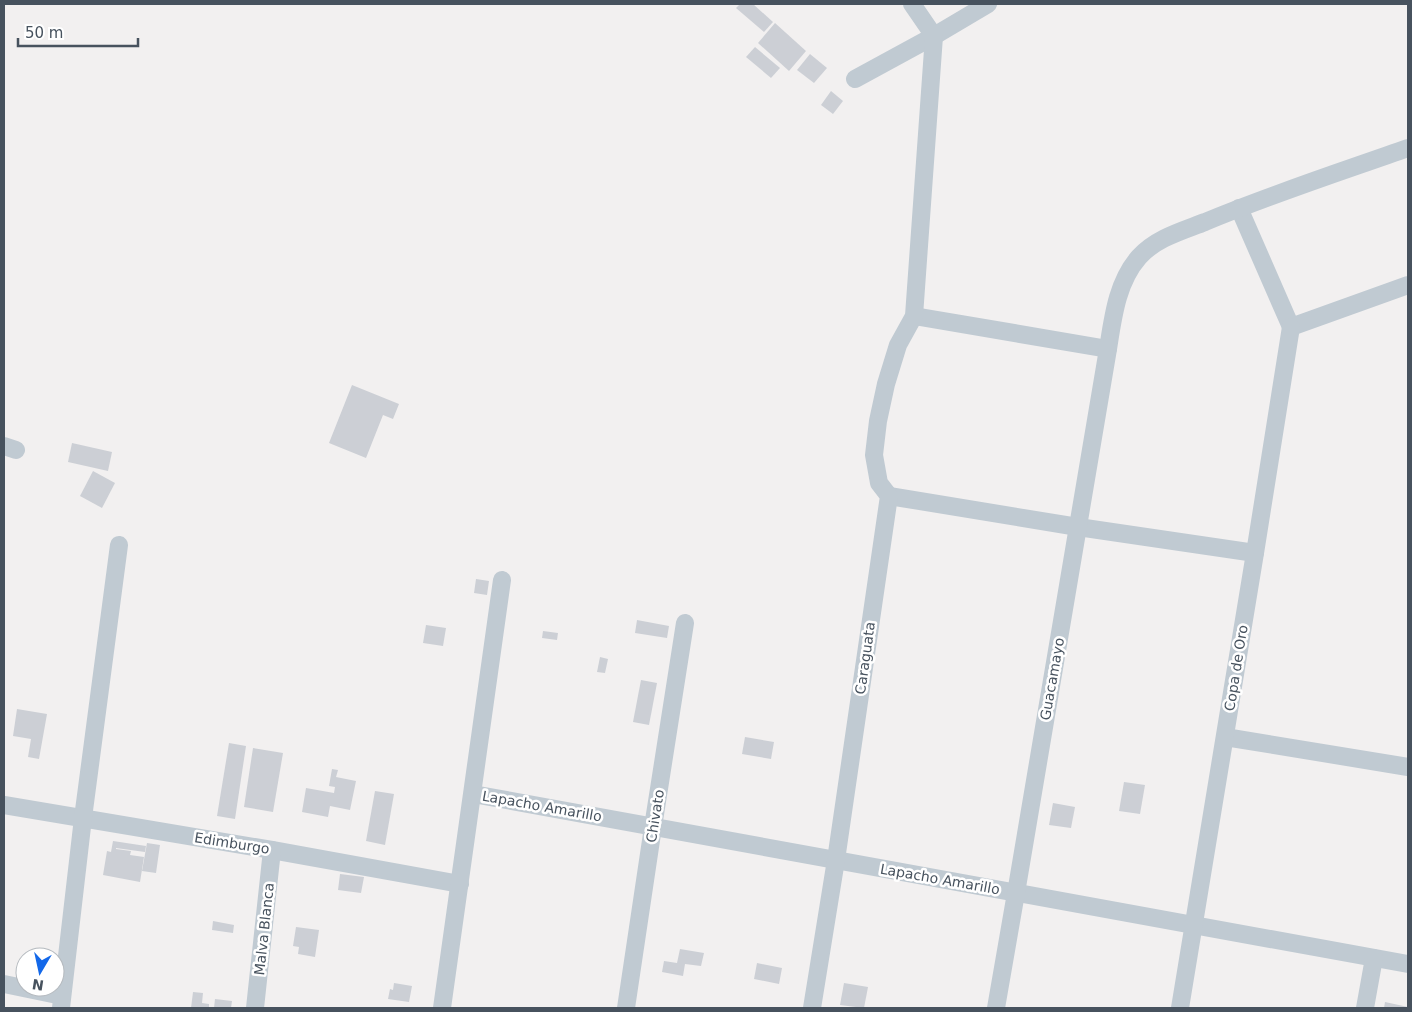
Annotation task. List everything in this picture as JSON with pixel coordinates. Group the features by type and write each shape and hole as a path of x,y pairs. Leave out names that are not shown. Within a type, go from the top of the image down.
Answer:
{"street":[{"path":"912,4 934,36 914,316 898,345 886,384 878,421 874,455 879,484 889,496 1078,527 1255,553"},
{"path":"855,79 988,4"},
{"name":"Guacamayo","path":"996,1008 1115,306 1126,274 1139,256 1156,242 1239,208 1408,148"},
{"path":"1239,208 1291,327 1408,285"},
{"path":"914,316 1108,349"},
{"name":"Copa de Oro","path":"1180,1008 1291,327"},
{"name":"Caraguata","path":"812,1008 836,860 889,496"},
{"path":"4,984 62,1002 83,818 119,546"},
{"path":"442,1008 502,580"},
{"name":"Chivato","path":"626,1008 685,623"},
{"path":"1225,737 1408,762"},
{"name":"Lapacho Amarillo","path":"472,794 1408,964"},
{"name":"Edimburgo","path":"4,805 460,884"},
{"name":"Malva Blanca","path":"255,1008 272,850"},
{"path":"1365,1008 1374,958"}],"building":[{"path":"740,4 753,4 773,22 764,32 736,8"},
{"path":"775,23 806,51 789,71 758,43"},
{"path":"755,47 780,68 771,78 746,57"},
{"path":"810,54 827,68 814,83 797,70"},
{"path":"831,91 843,101 833,114 821,105"},
{"path":"352,385 399,404 393,419 383,415 366,458 329,443"},
{"path":"72,443 112,452 108,471 68,462"},
{"path":"93,471 115,483 102,508 80,496"},
{"path":"476,579 489,581 487,595 474,593"},
{"path":"637,620 669,626 667,638 635,633"},
{"path":"426,625 446,628 443,646 423,643"},
{"path":"543,631 558,633 557,640 542,638"},
{"path":"600,657 608,659 605,673 597,672"},
{"path":"641,680 657,683 649,725 633,722"},
{"path":"17,709 47,714 39,759 28,757 31,739 13,736"},
{"path":"745,737 774,742 771,759 742,754"},
{"path":"229,743 246,746 235,819 217,816"},
{"path":"253,748 283,753 273,812 244,807"},
{"path":"332,769 338,770 336,777 356,781 350,810 330,806 328,817 302,812 306,788 334,793 335,787 329,786"},
{"path":"1124,782 1145,785 1140,814 1119,811"},
{"path":"375,791 394,794 385,845 366,841"},
{"path":"1053,803 1075,807 1071,828 1049,825"},
{"path":"113,841 146,846 145,852 116,848 131,851 130,855 144,857 140,882 103,875 107,851 111,852"},
{"path":"147,843 160,845 156,873 142,871"},
{"path":"340,874 364,877 361,893 338,890"},
{"path":"213,921 234,925 233,933 212,930"},
{"path":"296,927 319,930 315,957 298,954 299,947 293,946"},
{"path":"680,949 704,953 701,966 685,964 683,976 662,972 664,961 677,963"},
{"path":"757,963 782,968 779,984 754,979"},
{"path":"394,983 412,986 409,1002 388,999 390,989 393,990"},
{"path":"844,983 868,987 864,1008 840,1005"},
{"path":"193,992 203,993 202,1003 209,1004 209,1008 191,1008"},
{"path":"215,999 232,1001 231,1008 214,1008"},
{"path":"1385,1002 1408,1007 1408,1008 1384,1008"}]}
